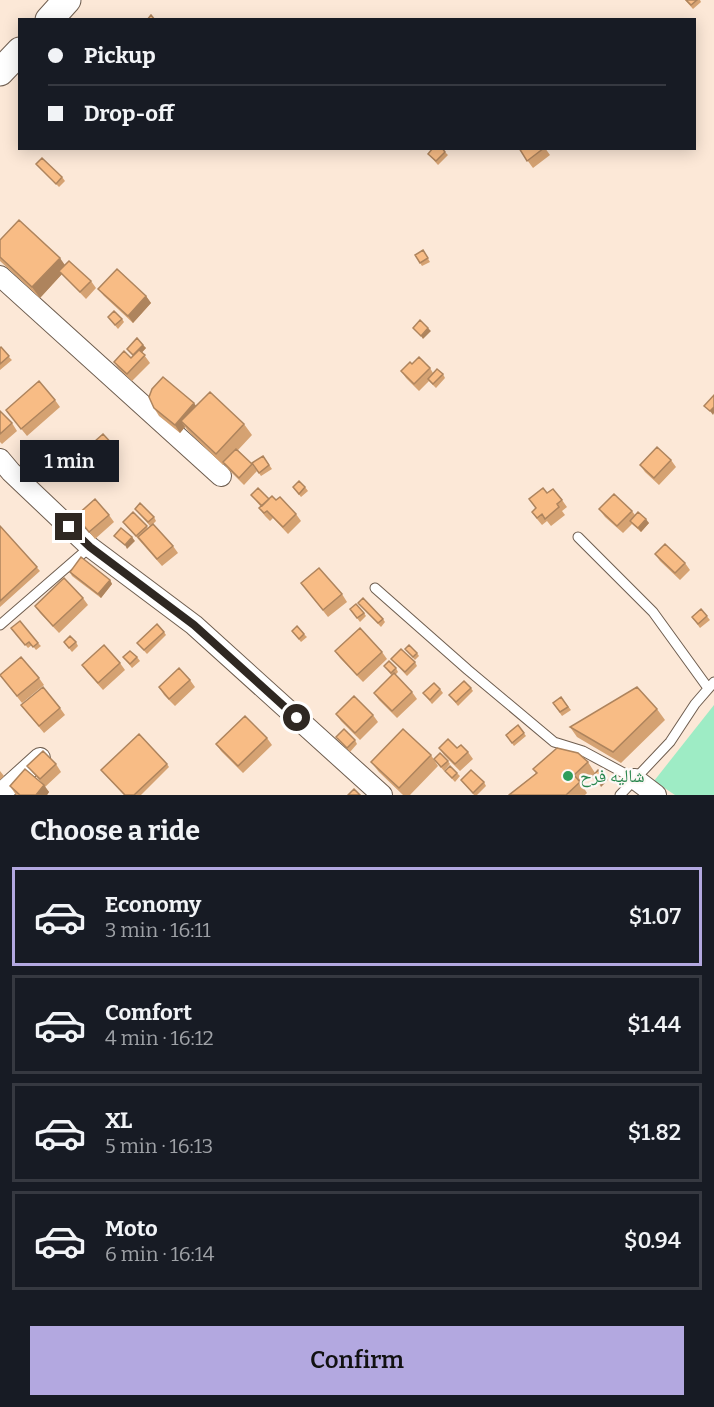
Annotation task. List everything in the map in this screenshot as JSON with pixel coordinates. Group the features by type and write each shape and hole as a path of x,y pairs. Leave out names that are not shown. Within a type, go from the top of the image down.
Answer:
{"main road":[{"path":"51,18 67,0"},
{"path":"0,72 18,53"}],"street":[{"path":"0,276 221,476"},
{"path":"0,459 90,547 194,625 382,795"},
{"path":"0,794 40,758"},
{"path":"635,780 656,795"}],"lane":[{"path":"578,537 653,612 711,685 695,704 670,742 620,795"},
{"path":"0,625 90,547"},
{"path":"375,588 554,742 583,751 635,780"}],"green space":[{"path":"714,705 714,795 675,795 654,781"}],"building":[{"path":"686,0 697,0 691,5"},
{"path":"431,150 445,152 436,161 428,154"},
{"path":"520,150 541,150 527,161"},
{"path":"42,158 62,177 56,184 36,164"},
{"path":"19,220 60,258 32,287 0,257 0,240"},
{"path":"423,250 428,258 420,263 415,255"},
{"path":"69,261 91,281 80,292 59,271"},
{"path":"117,269 146,296 128,316 98,289"},
{"path":"114,311 122,319 115,325 108,317"},
{"path":"420,320 428,328 421,336 413,328"},
{"path":"137,338 143,345 133,355 127,349"},
{"path":"0,348 9,356 0,364"},
{"path":"139,350 145,355 127,374 114,362 124,351 131,358"},
{"path":"419,357 430,368 414,384 401,371"},
{"path":"437,369 443,374 433,384 428,379"},
{"path":"163,377 194,403 175,425 154,408 149,397 152,389"},
{"path":"39,381 55,400 21,429 6,410"},
{"path":"210,392 244,424 216,454 181,421"},
{"path":"714,395 714,407 710,411 704,406"},
{"path":"0,411 12,423 0,434"},
{"path":"103,434 115,447 107,455 94,442"},
{"path":"657,447 671,460 654,478 640,465"},
{"path":"236,449 252,464 239,478 223,462"},
{"path":"263,456 269,465 259,473 252,463"},
{"path":"299,481 305,487 299,494 293,487"},
{"path":"258,488 269,499 262,506 251,495"},
{"path":"543,488 547,493 553,489 562,500 557,504 559,507 545,519 542,514 537,518 532,512 536,508 529,499"},
{"path":"614,494 632,511 617,526 599,509"},
{"path":"272,496 276,500 280,497 296,514 283,527 267,511 264,513 259,508"},
{"path":"95,499 109,515 89,532 76,516"},
{"path":"140,503 154,517 148,522 135,509"},
{"path":"133,512 147,526 136,536 123,522"},
{"path":"638,512 646,519 638,528 630,521"},
{"path":"153,524 173,546 157,559 138,537"},
{"path":"0,526 37,567 0,601"},
{"path":"121,528 132,537 125,545 114,536"},
{"path":"665,544 685,563 675,573 655,554"},
{"path":"81,557 110,580 98,594 70,572"},
{"path":"319,568 342,594 323,610 301,583"},
{"path":"64,578 83,598 53,626 35,606"},
{"path":"363,598 383,619 378,623 358,603"},
{"path":"356,604 364,613 357,618 350,609"},
{"path":"701,609 707,616 698,624 692,617"},
{"path":"20,621 38,643 33,647 29,642 25,645 11,628"},
{"path":"157,624 164,632 144,650 137,643"},
{"path":"297,626 304,634 299,639 292,631"},
{"path":"360,628 382,652 357,675 335,651"},
{"path":"70,636 76,642 69,648 64,642"},
{"path":"104,645 120,663 98,683 82,665"},
{"path":"409,645 417,653 413,657 405,649"},
{"path":"401,649 415,662 405,672 391,659"},
{"path":"130,651 137,657 130,664 123,657"},
{"path":"21,657 39,678 17,696 0,675"},
{"path":"389,661 396,668 391,673 384,666"},
{"path":"179,668 190,680 169,699 159,687"},
{"path":"394,673 412,692 392,711 374,693"},
{"path":"464,681 471,688 456,702 449,695"},
{"path":"434,683 440,689 430,700 423,693"},
{"path":"43,687 60,708 39,726 21,705"},
{"path":"637,687 657,709 613,752 570,727"},
{"path":"354,696 373,715 355,733 336,714"},
{"path":"561,697 568,707 560,712 553,703"},
{"path":"245,716 267,738 238,766 216,744"},
{"path":"518,725 524,733 512,743 506,735"},
{"path":"344,729 355,740 347,748 336,737"},
{"path":"403,729 431,755 399,788 371,762"},
{"path":"139,734 167,764 134,795 125,795 101,770"},
{"path":"448,739 457,748 461,745 468,752 455,764 439,748"},
{"path":"557,748 578,753 588,762 574,775 580,782 566,795 509,795 537,773 533,769"},
{"path":"43,751 56,764 40,779 27,766"},
{"path":"440,753 448,761 441,767 434,759"},
{"path":"450,766 457,773 452,778 445,771"},
{"path":"25,769 44,785 36,795 20,795 10,786"},
{"path":"471,770 484,782 473,793 461,780"},
{"path":"598,770 605,776 599,783 592,777"},
{"path":"354,789 360,795 348,795"}],"place":[{"name":"شاليه فرح","path":"568,776"}],"route":[{"path":"69,527 90,547 194,625 297,718"}]}
